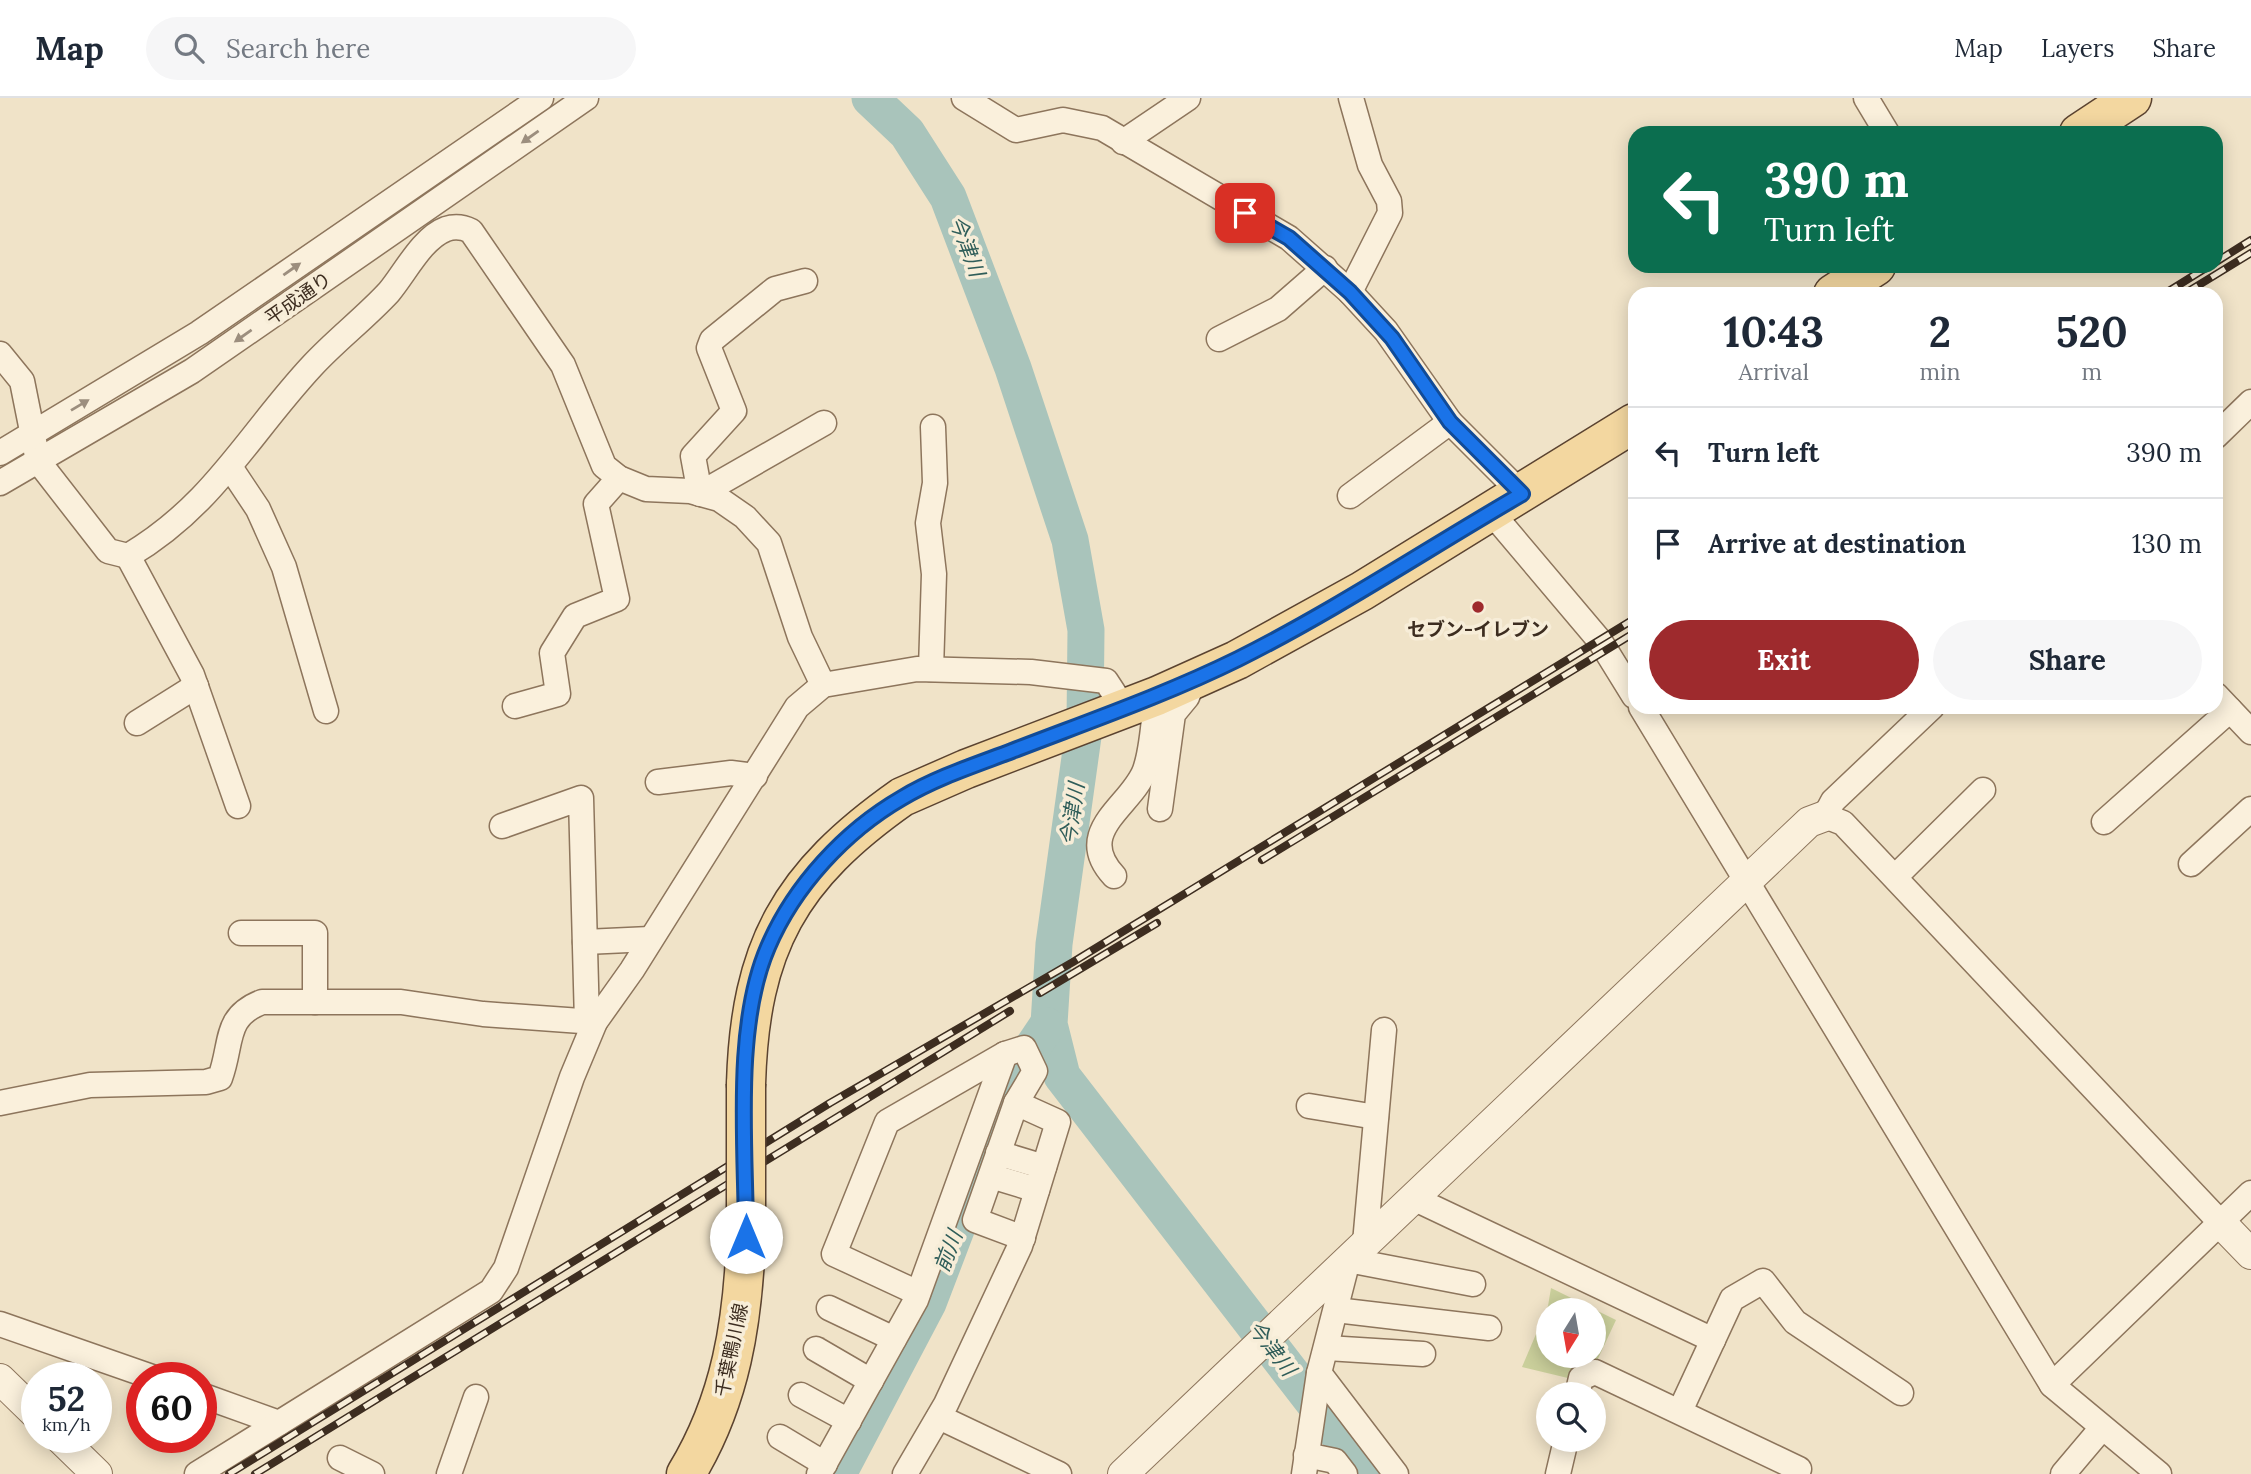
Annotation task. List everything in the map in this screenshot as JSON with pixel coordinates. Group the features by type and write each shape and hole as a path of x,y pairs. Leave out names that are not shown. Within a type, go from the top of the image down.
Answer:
{"main road":[{"path":"2090,126 2132,98"},
{"path":"1844,287 1865,273"},
{"name":"千葉鴨川線","path":"686,1474 712,1426 732,1364 744,1283 747,1032 754,990 767,948 786,912 810,877 865,824 902,797 1059,733 1128,695 1195,680 1295,630 1628,427"}],"street":[{"name":"平成通り","path":"0,453 199,333 541,98"},
{"name":"平成通り","path":"0,483 192,371 586,98"},
{"path":"964,98 1016,130 1067,109 1289,238 1325,268 1392,338 1600,641 1628,686"},
{"path":"1124,142 1188,98"},
{"path":"1350,292 1390,213 1389,201 1370,165 1351,98"},
{"path":"1866,98 1883,126"},
{"path":"418,182 450,229"},
{"path":"0,354 22,381 38,461 108,551 128,556 159,537 210,492 312,366 388,292 430,241 450,229 462,227 471,231 563,365 604,466 619,478 646,489 700,494 719,499 745,517 769,543 800,637 824,685"},
{"path":"1219,340 1278,309 1325,268"},
{"path":"700,494 693,456 734,411 709,348 712,340 775,289 805,281"},
{"path":"2223,429 2251,402"},
{"path":"1350,496 1450,422"},
{"path":"700,494 824,423"},
{"path":"931,669 934,574 928,523 935,483 933,427"},
{"path":"230,467 258,509 284,567 326,712"},
{"path":"515,706 558,694 552,653 575,616 617,599 596,504 619,478"},
{"path":"128,556 196,686 238,806"},
{"path":"197,1474 491,1291 506,1268 591,1022 650,939 797,707 824,685 931,669 1031,672 1066,676 1128,695 1145,771 1104,826 1100,852 1105,867 1114,876"},
{"path":"1160,809 1172,714 1187,697 1195,680"},
{"path":"138,723 196,686"},
{"path":"2223,702 2251,732"},
{"path":"1645,714 2052,1385 2101,1429 2159,1474"},
{"path":"1825,816 1833,801 1925,714"},
{"path":"2104,822 2211,714"},
{"path":"658,782 731,773 755,776"},
{"path":"1895,877 1983,790"},
{"path":"502,826 581,798 585,942 591,1022"},
{"path":"2192,864 2251,809"},
{"path":"1123,1474 1809,822 1825,816 1843,822 2251,1254"},
{"path":"241,933 315,933 315,1002"},
{"path":"585,942 650,939"},
{"path":"0,1103 90,1085 206,1082 220,1078 232,1026 243,1009 262,1002 401,1002 483,1014 591,1022"},
{"path":"1345,1474 1335,1461 1305,1464 1319,1373 1336,1310 1357,1251 1376,1117 1384,1030"},
{"path":"918,1293 834,1254 887,1122 1005,1054 1024,1048 1035,1071 1016,1103 975,1220 1023,1238"},
{"path":"780,1437 822,1469 918,1293 1005,1054"},
{"path":"905,1474 939,1417 1023,1238 1058,1122 1016,1103"},
{"path":"1309,1106 1376,1117"},
{"path":"995,1165 1041,1178"},
{"path":"2052,1385 2251,1193"},
{"path":"1413,1198 1713,1340"},
{"path":"1357,1251 1473,1284"},
{"path":"1680,1411 1732,1299 1763,1281 1795,1322 1901,1393"},
{"path":"829,1308 894,1339"},
{"path":"1336,1310 1489,1328"},
{"path":"0,1324 126,1368"},
{"path":"1327,1348 1423,1354"},
{"path":"816,1349 871,1381"},
{"path":"1580,1382 1581,1378 1595,1372 1799,1469 1797,1474"},
{"path":"1319,1373 1396,1474"},
{"path":"0,1378 21,1399"},
{"path":"801,1395 849,1421"},
{"path":"449,1474 476,1397"},
{"path":"217,1401 279,1423"},
{"path":"939,1417 1059,1474"},
{"path":"2063,1474 2101,1429"},
{"path":"1558,1474 1563,1452"},
{"path":"76,1453 97,1474"},
{"path":"340,1458 372,1474"}],"green space":[{"path":"1551,1288 1571,1298 1549,1298"},
{"path":"1606,1315 1616,1320 1606,1342"},
{"path":"1536,1334 1536,1368 1575,1368 1572,1379 1522,1367"}],"waterway":[{"name":"今津川","path":"870,98 907,133 948,197 1013,368 1070,540 1086,630 1085,722 1054,944 1049,1024 1062,1076 1369,1474"},
{"name":"前川","path":"838,1474 928,1303 1016,1072 1047,1026"}],"railway":[{"path":"2223,258 2251,240"},
{"path":"2223,270 2251,253"},
{"path":"2175,287 2198,273"},
{"path":"2195,287 2218,273"},
{"path":"229,1474 830,1103 1073,962 1628,623"},
{"path":"1262,860 1628,637"},
{"path":"1040,993 1157,923"},
{"path":"255,1474 1010,1011"}],"place":[{"name":"セブン-イレブン","path":"1478,607"}],"route":[{"path":"746,1237 747,1032 754,990 767,948 786,912 810,877 834,851 902,797 965,769 1157,696 1237,660 1340,604 1522,494 1450,422 1387,331 1350,292 1289,238 1245,213"}]}
